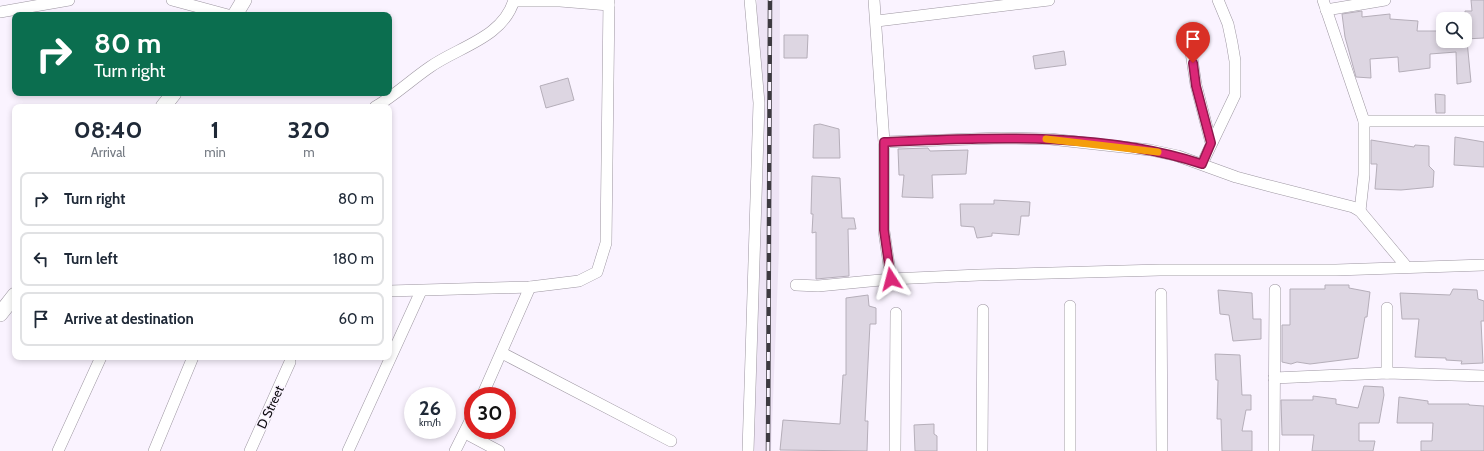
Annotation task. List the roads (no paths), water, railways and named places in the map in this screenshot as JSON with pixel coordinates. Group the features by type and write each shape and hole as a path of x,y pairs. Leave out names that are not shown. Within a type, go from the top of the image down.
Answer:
{"street":[{"path":"0,12 69,0"},
{"path":"172,0 217,12"},
{"path":"237,12 244,0"},
{"path":"392,95 431,66 491,33 507,16 514,0 609,2 606,244 597,272 579,281 530,287 392,291"},
{"path":"748,451 759,110 750,0"},
{"path":"874,0 877,21 884,142 884,230 891,279"},
{"path":"877,21 1049,0"},
{"path":"1202,164 1235,95 1235,61 1228,24 1218,0"},
{"path":"1360,211 1364,175 1364,121 1325,5 1384,0"},
{"path":"1191,52 1196,86 1211,143"},
{"path":"165,104 172,96"},
{"path":"379,104 390,96"},
{"path":"1364,121 1484,120"},
{"path":"884,142 1001,138 1050,139 1150,150 1172,155 1202,164 1236,177 1349,205 1360,211 1406,266"},
{"path":"796,285 845,284 891,279 1071,272 1336,270 1406,266 1484,265"},
{"path":"486,387 530,287"},
{"path":"1274,451 1275,290"},
{"path":"392,355 421,291"},
{"path":"1161,294 1162,451"},
{"path":"0,314 12,299"},
{"path":"1070,306 1070,451"},
{"path":"1387,308 1387,373"},
{"path":"982,451 983,310"},
{"path":"895,451 896,313"},
{"path":"502,353 671,441"},
{"path":"58,451 100,360"},
{"path":"154,451 192,360"},
{"path":"348,451 390,360"},
{"name":"D Street","path":"250,451 290,362"},
{"path":"1274,378 1387,373 1484,376"},
{"path":"455,451 464,433"},
{"path":"476,439 499,451"}],"railway":[{"path":"768,451 770,0"}]}
